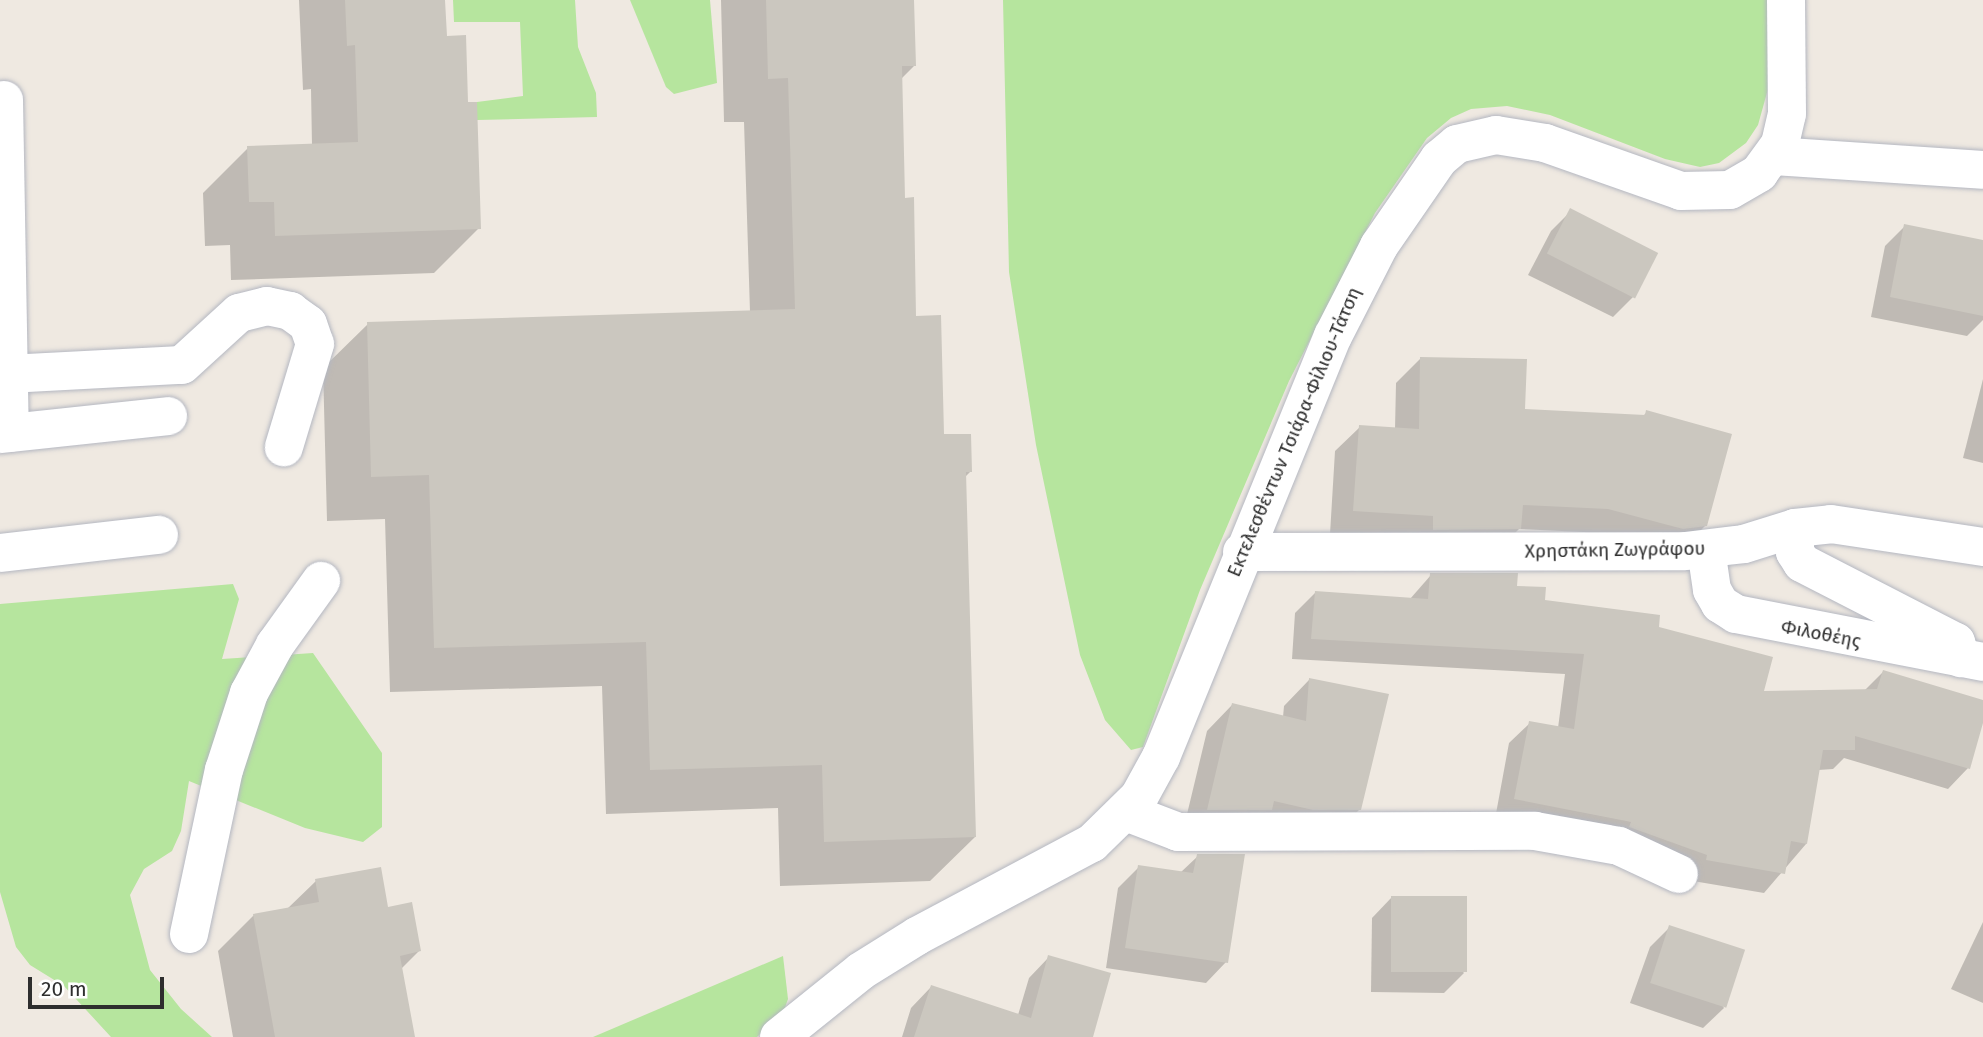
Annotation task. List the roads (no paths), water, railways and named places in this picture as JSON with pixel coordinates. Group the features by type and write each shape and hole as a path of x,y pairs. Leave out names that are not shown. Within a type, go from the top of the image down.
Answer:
{"street":[{"path":"1786,0 1787,114 1774,156 1983,170"},
{"path":"4,100 8,374 5,433 168,416"},
{"name":"Εκτελεσθέντων Τσιάρα-Φίλιου-Τάτση","path":"779,1037 861,971 967,909 1054,867 1092,844 1126,812 1161,757 1242,552 1357,285 1419,183 1457,144 1496,135 1522,138 1698,194 1730,190 1759,173 1774,156"},
{"path":"8,374 182,365 239,313 267,306 290,312 308,324 315,344 284,447"},
{"name":"Χρηστάκη Ζωγράφου","path":"1242,552 1706,549 1744,544 1795,527 1846,524 1983,547"},
{"path":"1795,527 1795,552 1808,568 1956,642 1972,660"},
{"path":"0,553 159,535"},
{"name":"Φιλοθέης","path":"1706,549 1712,590 1720,604 1736,614 1972,660"},
{"path":"190,934 224,770 249,693 275,645 321,581"},
{"path":"1126,812 1178,832 1535,831 1619,846 1679,874"}]}
